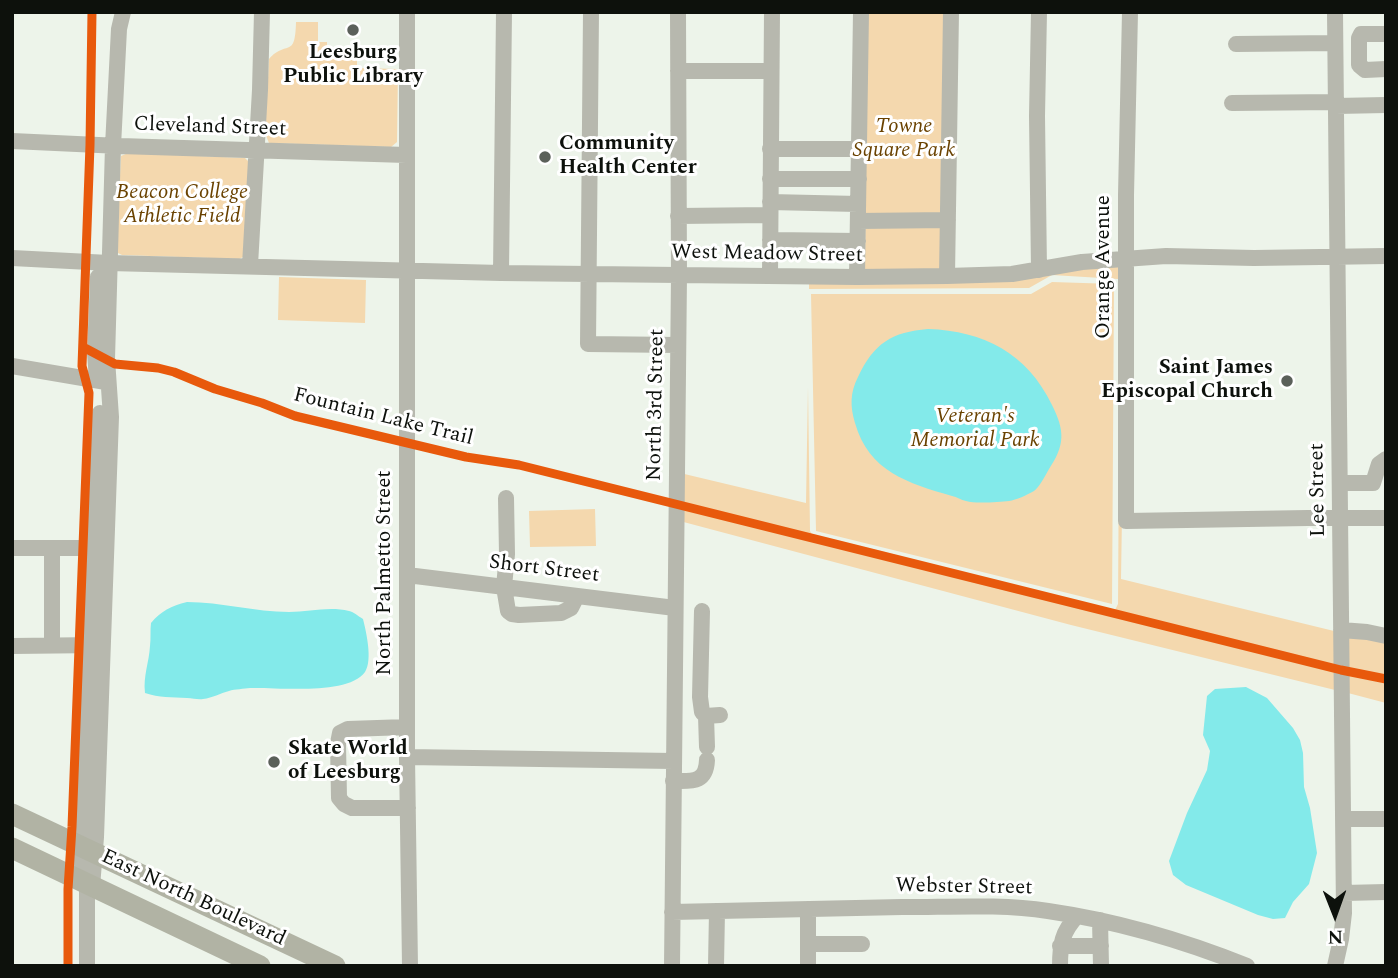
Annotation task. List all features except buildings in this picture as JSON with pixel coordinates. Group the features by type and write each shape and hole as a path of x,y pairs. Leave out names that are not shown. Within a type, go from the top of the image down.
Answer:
{"main road":[{"name":"East North Boulevard","path":"12,814 335,966"},
{"name":"East North Boulevard","path":"12,848 260,966"}],"street":[{"path":"87,966 87,884 100,548 111,417 95,354 104,262 111,12"},
{"path":"107,146 123,12"},
{"path":"250,265 262,12"},
{"name":"North Palmetto Street","path":"407,12 407,758 410,966"},
{"path":"501,273 504,12"},
{"path":"591,12 588,344 678,345"},
{"name":"North 3rd Street","path":"672,966 679,275 678,12"},
{"path":"770,276 772,12"},
{"path":"857,277 862,12"},
{"path":"947,276 951,12"},
{"path":"1039,12 1039,270"},
{"name":"Orange Avenue","path":"1130,12 1126,258 1127,521 1340,518"},
{"name":"Lee Street","path":"1335,12 1344,893 1341,939 1335,966"},
{"path":"1386,34 1361,34 1359,51 1359,65 1365,70 1386,69"},
{"path":"1236,44 1335,43"},
{"path":"678,71 771,71"},
{"path":"1232,103 1386,105"},
{"name":"Cleveland Street","path":"12,141 406,155"},
{"path":"770,149 859,149"},
{"path":"770,179 859,180"},
{"path":"678,216 858,204"},
{"path":"858,221 948,220"},
{"path":"770,240 858,241"},
{"name":"West Meadow Street","path":"12,258 501,273 857,277 1012,274 1082,262 1166,256 1386,256"},
{"path":"12,366 103,382"},
{"path":"1340,483 1379,483 1379,464 1386,459"},
{"path":"506,498 507,554 504,587 508,611 519,615 566,611 577,596"},
{"path":"1340,518 1386,519"},
{"path":"12,548 100,548"},
{"path":"52,548 52,642"},
{"name":"Short Street","path":"407,575 675,608"},
{"path":"673,781 694,781 705,774 713,716 702,712 700,697 702,611"},
{"path":"1341,630 1386,636"},
{"path":"12,638 97,645"},
{"path":"12,646 52,642"},
{"path":"407,727 348,729 340,733 338,743 339,798 344,804 352,808 408,808"},
{"path":"407,758 673,761"},
{"path":"1343,819 1386,819"},
{"path":"1344,893 1386,892"},
{"name":"Webster Street","path":"672,912 969,906 1026,909 1139,929 1181,941 1247,966"},
{"path":"807,966 808,909"},
{"path":"716,966 717,911"},
{"path":"1060,966 1060,946 1067,927 1077,916"},
{"path":"1100,920 1101,966"},
{"path":"808,944 862,944"},
{"path":"1060,946 1101,946"}],"green space":[{"name":"Towne Square Park","path":"867,12 944,12 940,269 865,269"},
{"path":"296,22 318,22 318,42 327,42 327,49 340,50 340,54 357,55 357,68 398,69 397,142 391,147 269,143 265,133 269,59 292,45"},
{"name":"Beacon College Athletic Field","path":"128,153 245,158 249,162 243,257 122,255 116,252 121,156"},
{"path":"1126,261 1121,579 1334,631 1335,690 1071,625 676,520 676,472 806,503 808,387 810,531 813,536 1115,610 1118,604 1118,279 1052,275 1029,288 809,289 809,277"},
{"name":"Beacon College Athletic Field","path":"279,277 366,280 365,323 278,320"},
{"name":"Veteran's Memorial Park","path":"1052,282 1114,284 1112,604 816,531 811,294 1031,294"},
{"path":"595,509 596,546 530,547 529,511"},
{"path":"1348,634 1386,643 1386,703 1348,693"}],"water":[{"path":"928,329 967,334 1002,348 1030,371 1042,387 1056,414 1061,438 1058,453 1034,491 1009,501 966,501 920,486 892,473 880,464 861,440 852,411 852,394 864,365 885,341 904,333"},
{"path":"187,602 276,612 334,609 351,612 363,619 368,646 367,667 356,680 311,689 250,688 231,690 201,699 160,697 145,693 151,623 167,610"},
{"path":"1246,687 1267,698 1293,728 1303,753 1304,787 1317,853 1309,884 1293,902 1285,918 1273,919 1258,915 1186,885 1173,875 1169,861 1207,770 1210,751 1203,735 1207,696 1215,689"}],"cycle path":[{"path":"68,966 68,889 89,393 82,366 92,12"},
{"name":"Fountain Lake Trail","path":"83,347 115,364 174,372 295,416 466,457 519,465 1386,679"}],"place":[{"name":"Leesburg Public Library","path":"353,30"},
{"name":"Community Health Center","path":"545,157"},
{"name":"Saint James Episcopal Church","path":"1287,381"},
{"name":"Skate World of Leesburg","path":"274,762"}]}
